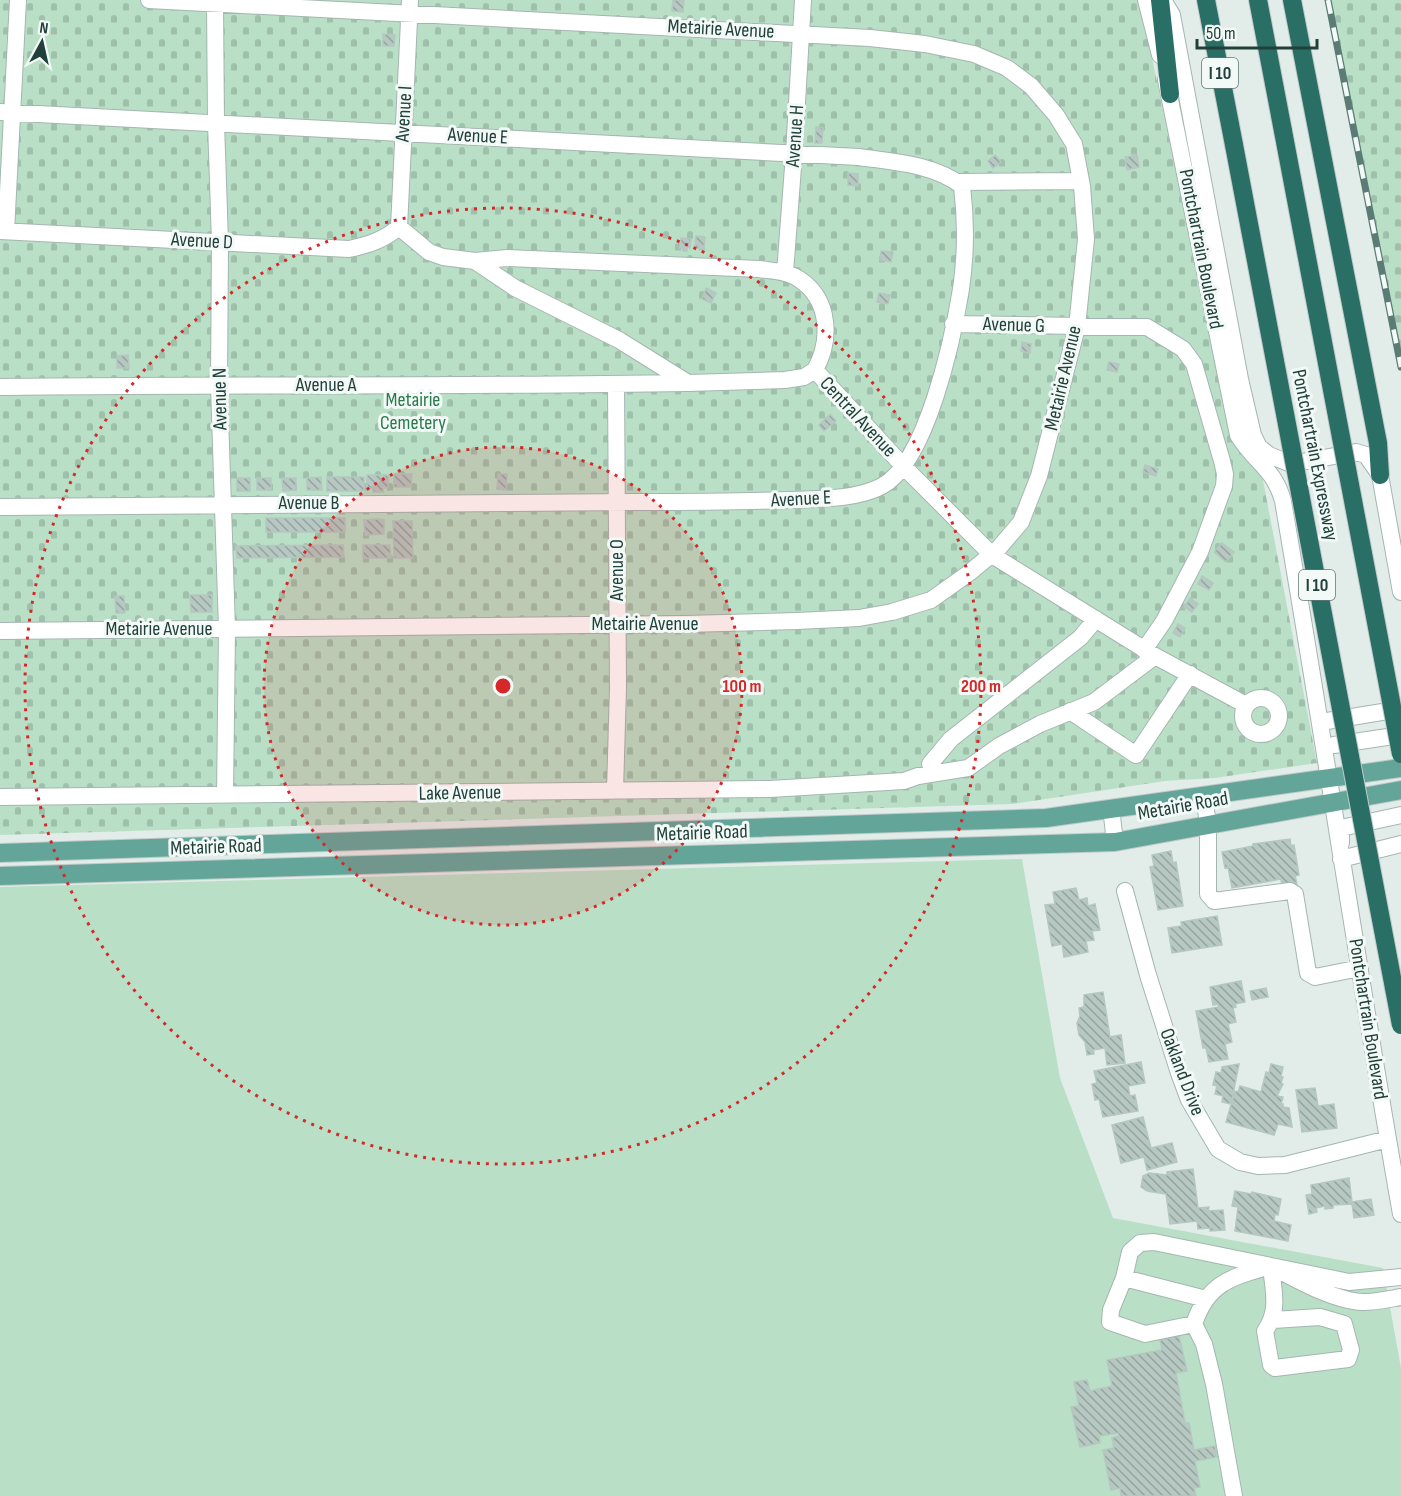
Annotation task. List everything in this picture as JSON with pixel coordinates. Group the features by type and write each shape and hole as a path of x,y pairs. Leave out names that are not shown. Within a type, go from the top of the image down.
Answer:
{"highway":[{"path":"1162,0 1170,94"},
{"name":"Pontchartrain Expressway","path":"1206,0 1401,1025"},
{"name":"Pontchartrain Expressway","path":"1258,0 1401,754"},
{"path":"1292,0 1378,443 1380,475"}],"main road":[{"name":"Metairie Road","path":"0,853 1046,818 1401,768"},
{"name":"Metairie Road","path":"0,876 1115,842 1208,824 1335,816 1401,790"}],"street":[{"path":"3,231 6,112 18,0"},
{"name":"Metairie Avenue","path":"0,631 797,621 859,618 892,612 931,600 999,549 1021,522 1039,476 1077,327 1086,239 1081,182 1074,144 1056,115 1031,87 1006,68 974,54 925,44 870,38 410,7 215,4 148,0"},
{"name":"Avenue H","path":"785,273 803,0"},
{"name":"Pontchartrain Boulevard","path":"1146,0 1170,94 1239,435 1246,448 1270,471 1279,485 1283,501 1401,1214"},
{"name":"Pontchartrain Boulevard","path":"1162,0 1172,15 1252,435 1259,447 1269,455 1291,465"},
{"name":"Avenue N","path":"215,4 220,242 219,384 226,629 225,795"},
{"name":"Avenue I","path":"399,227 410,7"},
{"name":"Avenue E","path":"6,112 859,157 908,164 955,181 1081,182"},
{"path":"904,467 918,442 940,380 961,288 965,209 962,186 955,181"},
{"path":"399,227 429,252 443,257 475,261 507,258 759,269 785,273 798,278 810,288 826,321 826,344 814,370"},
{"name":"Avenue D","path":"3,231 349,249 389,236 399,227"},
{"path":"475,261 515,288 619,340 688,383"},
{"name":"Avenue G","path":"953,324 1147,327"},
{"name":"Lake Avenue","path":"0,797 770,789 885,784 904,781 924,770 968,768 999,746 1070,711 1094,702 1150,653 1200,552 1224,486 1225,474 1194,364 1183,349 1147,327"},
{"name":"Central Avenue","path":"688,383 785,380 804,377 814,370 904,467 992,555 1150,653 1246,705"},
{"name":"Avenue A","path":"0,387 688,383"},
{"name":"Avenue O","path":"615,791 616,384"},
{"path":"1279,485 1284,471 1291,465 1356,452 1366,455 1380,475 1401,592"},
{"name":"Avenue E","path":"617,502 743,502 846,497 882,486 904,467"},
{"name":"Avenue B","path":"0,507 223,503 617,502"},
{"path":"924,770 951,739 1080,638 1096,619"},
{"path":"1070,711 1136,756 1190,674"},
{"path":"1321,722 1401,709"},
{"path":"1324,746 1401,735"},
{"path":"1204,796 1208,824 1208,894 1214,901 1290,891 1295,894 1308,974 1315,977 1360,968"},
{"path":"1111,808 1115,842"},
{"path":"1335,816 1401,815"},
{"path":"1341,859 1401,844"},
{"name":"Oakland Drive","path":"1125,891 1148,975 1179,1073 1189,1100 1218,1149 1240,1162 1258,1166 1285,1166 1388,1139"},
{"path":"1194,1324 1145,1334 1110,1322 1111,1310 1124,1278 1130,1252 1140,1243 1154,1242 1346,1281 1358,1282 1401,1277"},
{"path":"1271,1266 1275,1304 1273,1320 1265,1331 1271,1365 1275,1368 1348,1359 1351,1350 1344,1324 1320,1317 1273,1320"},
{"path":"1234,1496 1214,1384 1204,1344 1194,1324 1206,1299 1221,1282 1271,1266 1295,1280 1343,1299 1365,1302 1401,1297"},
{"path":"1124,1278 1206,1299"},
{"path":"1343,1299 1346,1281"}],"green space":[{"name":"Metairie Cemetery","path":"0,0 1140,0 1232,440 1262,475 1317,763 1215,778 1165,781 1013,804 0,835"},
{"path":"1328,0 1401,0 1401,367"},
{"path":"1022,859 1060,1078 1113,1218 1383,1268 1401,1368 1401,1496 0,1496 0,887"}],"building":[{"path":"673,0 684,0 683,12 672,11"},
{"path":"383,34 395,35 394,46 383,46"},
{"path":"816,127 823,128 822,143 815,143"},
{"path":"995,155 1001,162 993,168 988,161"},
{"path":"1137,155 1139,167 1127,170 1125,157"},
{"path":"848,173 858,174 858,186 848,185"},
{"path":"696,236 705,237 704,249 695,248"},
{"path":"681,238 691,239 690,248 687,247 687,251 680,248"},
{"path":"881,251 893,252 891,262 880,260"},
{"path":"706,288 716,293 711,303 702,299"},
{"path":"879,293 890,295 888,304 877,302"},
{"path":"1022,342 1031,344 1030,353 1021,351"},
{"path":"128,355 129,368 117,368 117,356"},
{"path":"1109,362 1119,364 1117,372 1107,370"},
{"path":"830,414 836,421 824,431 819,425"},
{"path":"1145,465 1158,469 1156,476 1143,472"},
{"path":"394,474 412,474 411,487 394,487"},
{"path":"498,474 507,474 506,490 497,489"},
{"path":"367,475 388,475 388,488 383,488 383,492 373,492 373,488 367,488"},
{"path":"321,477 322,490 307,490 307,478"},
{"path":"327,477 364,477 364,491 327,491"},
{"path":"237,478 250,478 250,491 237,491"},
{"path":"257,478 271,478 271,490 257,490"},
{"path":"282,478 296,478 296,490 283,491"},
{"path":"266,518 345,518 345,532 266,532"},
{"path":"364,520 384,520 384,534 365,535"},
{"path":"393,521 412,521 413,558 394,558"},
{"path":"1222,543 1234,552 1226,562 1214,552"},
{"path":"343,545 344,557 237,558 236,546"},
{"path":"363,545 390,545 391,558 363,558"},
{"path":"1202,576 1213,583 1209,590 1198,584"},
{"path":"190,595 212,595 212,612 191,612"},
{"path":"115,596 124,596 125,613 116,613"},
{"path":"1190,598 1198,604 1192,612 1184,607"},
{"path":"1178,624 1185,628 1180,637 1173,633"},
{"path":"1290,839 1291,846 1294,845 1299,875 1295,876 1297,884 1282,886 1281,879 1232,888 1222,852 1253,846 1253,844"},
{"path":"1171,851 1173,863 1176,862 1183,906 1158,910 1150,867 1154,866 1152,855"},
{"path":"1076,888 1079,900 1087,898 1088,906 1095,904 1100,930 1092,931 1094,940 1086,941 1088,952 1064,957 1062,944 1052,946 1045,905 1055,904 1053,892"},
{"path":"1217,916 1222,945 1172,953 1168,928 1182,926 1181,922"},
{"path":"1241,981 1245,1002 1235,1004 1236,1007 1233,1008 1236,1022 1228,1024 1232,1042 1225,1044 1228,1059 1209,1062 1206,1048 1203,1048 1196,1011 1219,1007 1218,1004 1213,1005 1210,987"},
{"path":"1266,988 1268,997 1252,1000 1250,991"},
{"path":"1103,992 1110,1037 1121,1035 1125,1063 1107,1065 1105,1048 1093,1050 1094,1054 1087,1055 1085,1042 1079,1035 1077,1023 1080,1016 1079,1008 1084,1007 1084,995"},
{"path":"1141,1062 1145,1083 1128,1086 1130,1096 1135,1095 1138,1111 1103,1117 1099,1099 1095,1100 1092,1084 1097,1083 1094,1071"},
{"path":"1239,1064 1231,1104 1222,1102 1223,1096 1215,1094 1217,1086 1213,1085 1216,1072 1221,1073 1222,1067"},
{"path":"1271,1064 1283,1067 1281,1083 1283,1084 1277,1096 1283,1097 1281,1104 1283,1107 1289,1108 1292,1127 1278,1124 1274,1135 1226,1122 1235,1091 1238,1092 1240,1086 1261,1092 1266,1072 1269,1073"},
{"path":"1315,1088 1318,1106 1334,1104 1337,1128 1302,1132 1296,1090"},
{"path":"1143,1117 1151,1148 1172,1143 1177,1162 1147,1170 1144,1157 1121,1163 1112,1125"},
{"path":"1193,1169 1198,1208 1209,1207 1208,1211 1223,1210 1225,1230 1198,1229 1197,1221 1170,1224 1166,1194 1147,1191 1141,1187 1143,1176 1149,1173 1167,1175 1167,1172"},
{"path":"1349,1178 1352,1202 1371,1199 1374,1215 1354,1218 1352,1204 1333,1205 1333,1208 1325,1209 1325,1206 1316,1208 1317,1212 1309,1214 1306,1195 1312,1194 1311,1185"},
{"path":"1235,1191 1251,1194 1252,1192 1281,1199 1278,1215 1275,1214 1274,1221 1291,1225 1288,1241 1235,1231 1238,1207 1232,1206"},
{"path":"1179,1336 1187,1371 1176,1373 1185,1423 1189,1423 1194,1450 1215,1446 1217,1457 1195,1461 1200,1487 1194,1488 1196,1496 1121,1496 1120,1488 1111,1490 1103,1450 1114,1448 1112,1438 1119,1436 1118,1433 1099,1436 1100,1443 1080,1447 1071,1407 1079,1406 1074,1382 1087,1380 1090,1391 1112,1386 1107,1360 1162,1350 1160,1340"}],"railway":[{"path":"1328,0 1401,367"}]}
